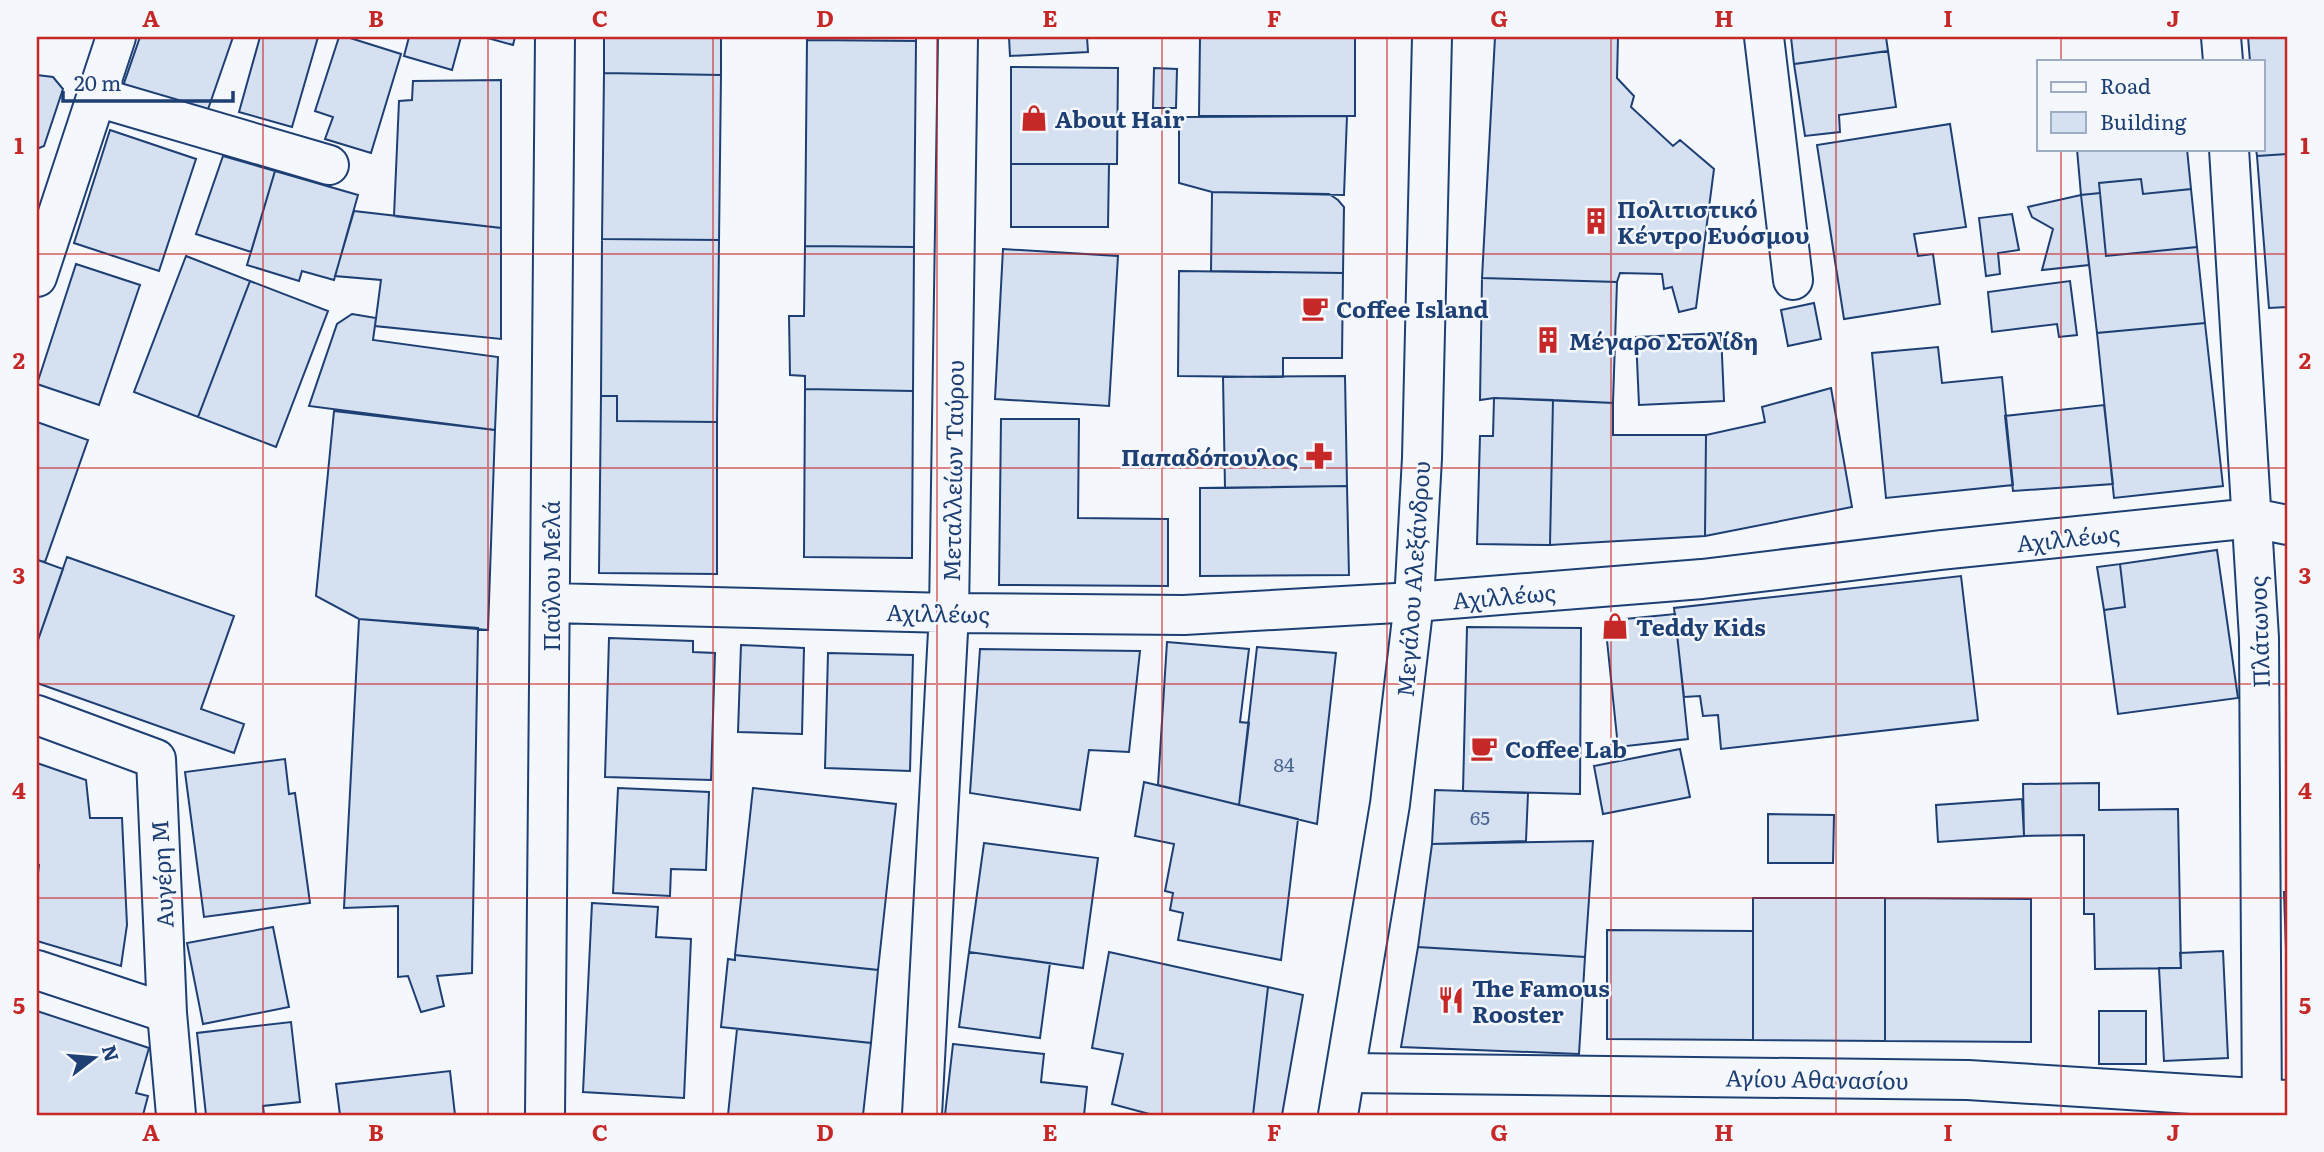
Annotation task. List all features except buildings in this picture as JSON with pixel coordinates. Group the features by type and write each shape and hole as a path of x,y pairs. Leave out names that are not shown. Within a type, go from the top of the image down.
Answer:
{"street":[{"path":"37,277 117,37"},
{"name":"Παύλου Μελά","path":"545,1115 555,37"},
{"name":"Μεταλλείων Ταύρου","path":"922,1115 949,613 958,37"},
{"name":"Μεγάλου Αλεξάνδρου","path":"1338,1115 1390,804 1414,602 1422,457 1432,37"},
{"path":"1764,37 1793,280"},
{"path":"2221,37 2223,60"},
{"path":"97,97 329,165"},
{"name":"Πλάτωνος","path":"2229,150 2270,521 2259,638 2270,1105"},
{"name":"Αχιλλέως","path":"550,603 949,613 1184,615 1414,602 1702,579 1941,550 2270,521"},
{"name":"Αυγέρη Μ","path":"37,715 156,759 167,1013 176,1115"},
{"path":"37,970 167,1013"},
{"name":"Αγίου Αθανασίου","path":"1346,1073 1968,1080 2270,1105"}],"place":[{"name":"About Hair","path":"1034,118"},
{"name":"Πολιτιστικό Κέντρο Ευόσμου","path":"1596,221"},
{"name":"Coffee Island","path":"1315,308"},
{"name":"Μέγαρο Στολίδη","path":"1548,340"},
{"name":"Παπαδόπουλος","path":"1319,456"},
{"name":"Teddy Kids","path":"1615,626"},
{"name":"Coffee Lab","path":"1484,748"},
{"name":"The Famous Rooster","path":"1451,1000"}]}
